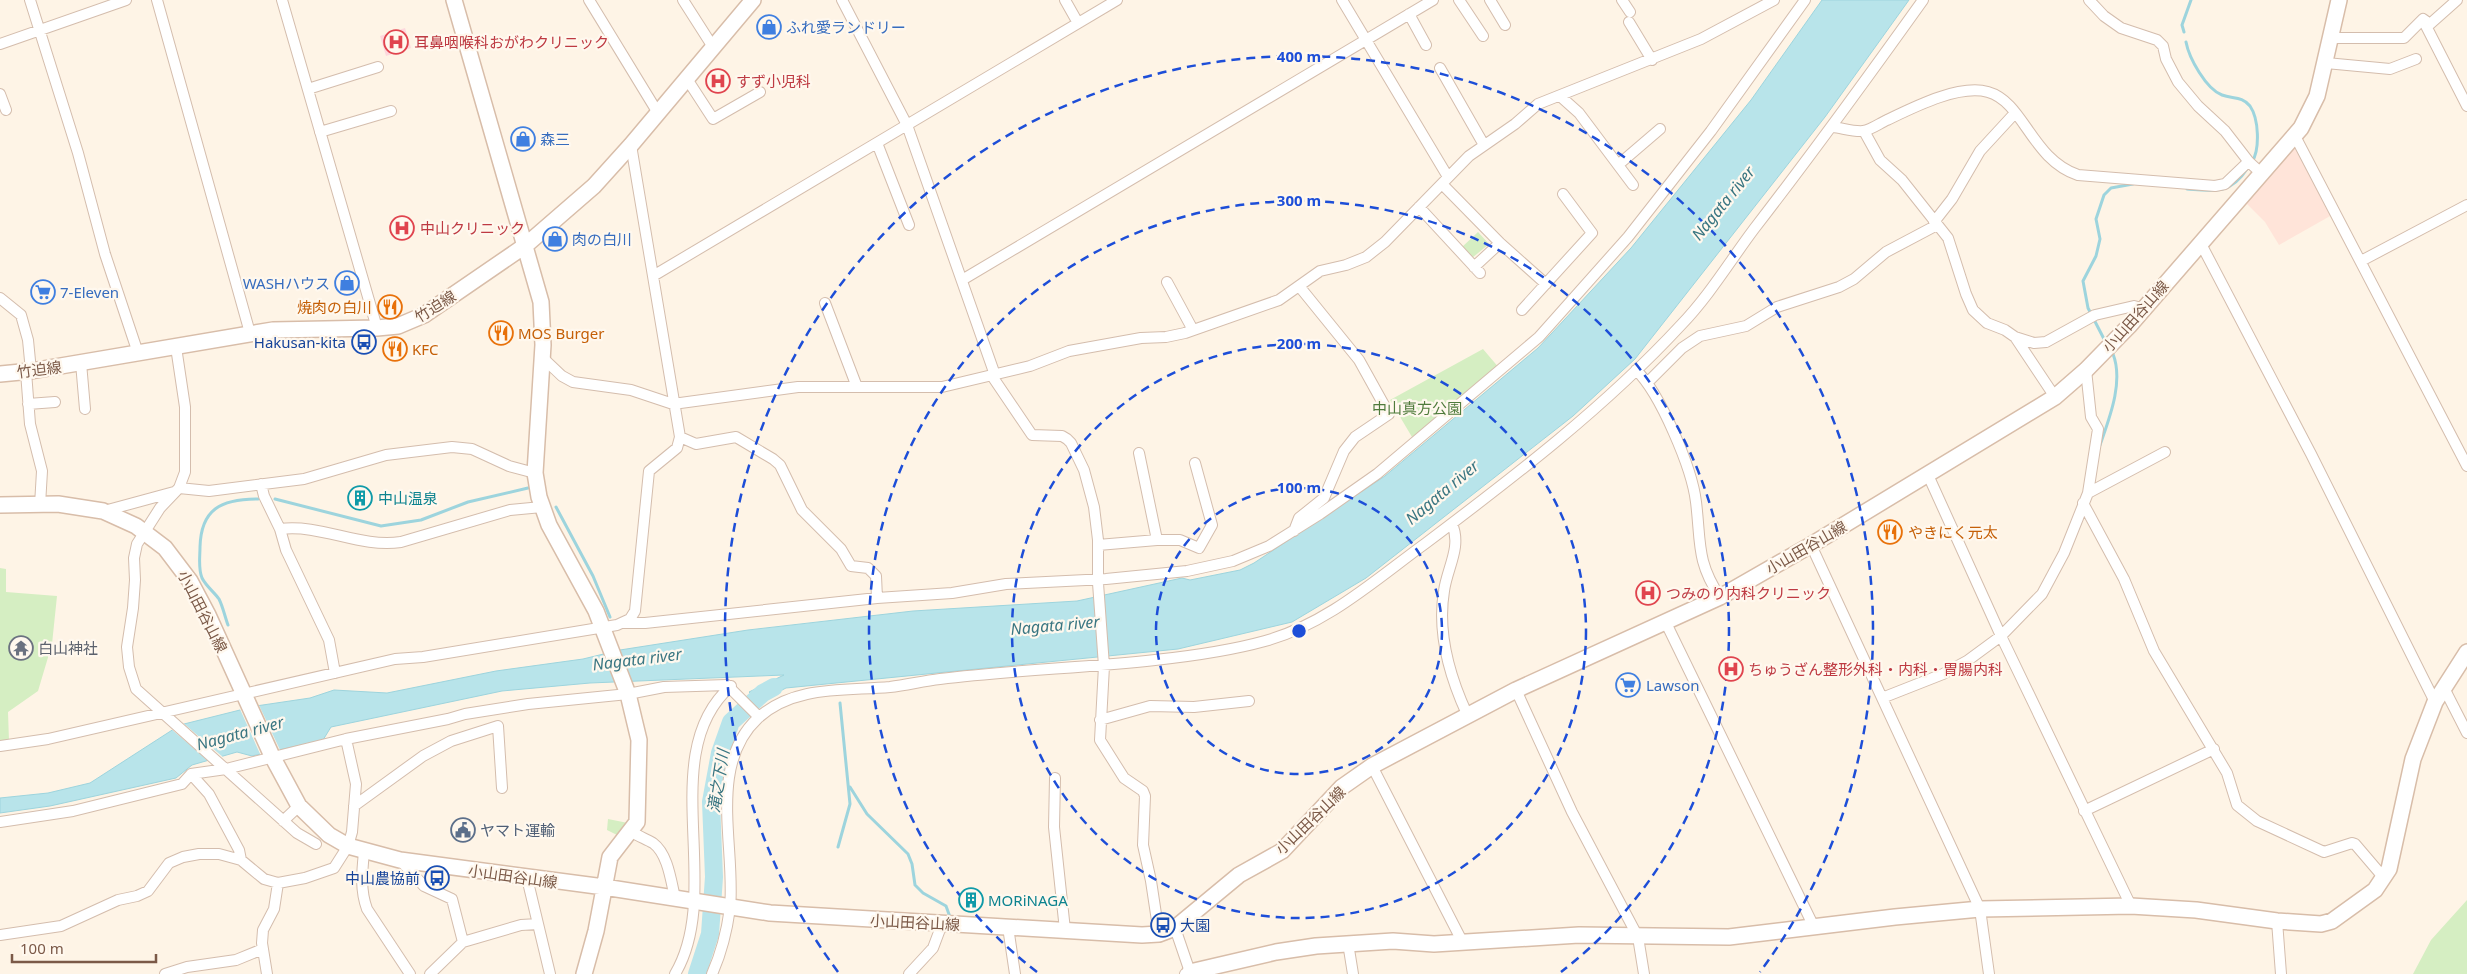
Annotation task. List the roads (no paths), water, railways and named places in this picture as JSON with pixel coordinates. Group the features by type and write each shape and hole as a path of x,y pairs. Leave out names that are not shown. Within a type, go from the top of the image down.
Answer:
{"street":[{"path":"30,0 78,153 105,254 138,353"},
{"path":"0,44 126,0"},
{"path":"157,0 250,333"},
{"path":"282,0 376,328"},
{"path":"454,0 541,302 542,357 535,473 542,507 549,525 596,611 628,694 638,740 637,822 632,832 610,857 596,931 584,974"},
{"path":"589,0 658,113"},
{"path":"684,0 713,47"},
{"name":"竹迫線","path":"0,374 28,372 250,333 292,328 376,328 398,326 424,315 526,245 594,186 753,0"},
{"path":"842,0 907,125 962,280 993,375 1032,435 1062,436 1071,443 1084,470 1094,507 1098,545 1098,581 1104,666 1100,740 1124,778 1145,796 1143,845 1151,881 1159,934"},
{"path":"1064,0 1078,23"},
{"path":"653,276 1117,0"},
{"path":"1342,0 1445,180 1500,243 1546,284"},
{"path":"962,280 1433,0"},
{"path":"1459,0 1483,36"},
{"path":"1490,0 1505,25"},
{"path":"1622,0 1652,60"},
{"path":"542,357 562,376 573,382 631,390 673,404 798,388 942,387 1030,366 1056,354 1076,349 1141,338 1166,338 1194,330 1278,300 1320,271 1346,265 1366,257 1385,242 1469,156 1516,124 1538,104 1701,39 1774,0"},
{"path":"0,746 48,739 242,692 395,659 423,657 603,629 624,623 702,618 877,598 952,592 1006,584 1098,581 1210,567 1244,557 1269,546 1294,531 1377,474 1539,337 1640,222 1711,131 1805,0"},
{"path":"712,974 723,944 728,906 728,792 739,745 751,725 771,707 789,698 826,691 889,687 936,679 1193,657 1247,646 1296,632 1324,617 1452,524 1559,439 1612,394 1683,324 1833,127 1923,0"},
{"path":"1833,127 1864,131 1909,110 1963,91 1976,89 1999,96 2009,103 2036,143 2048,156 2067,171 2078,175 2215,186 2225,184 2253,166 2225,131 2198,106 2178,82 2166,59 2163,46 2157,40 2121,28 2104,16 2089,0"},
{"name":"小山田谷山線","path":"0,505 58,504 104,511 144,531 165,548 190,581 208,615 272,756 299,806 329,835 348,846 364,852 400,860 604,887 770,913 1142,935 1159,934 1175,928 1239,874 1282,851 1342,787 1372,766 1467,714 1516,690 1666,624 1720,597 1811,546 2055,397 2086,370 2129,326 2142,308 2200,242 2253,166 2295,136 2316,96 2326,63 2339,0"},
{"path":"2423,20 2430,24 2457,0"},
{"path":"1409,14 1426,45"},
{"path":"2330,38 2404,38 2423,20"},
{"path":"2423,20 2467,106"},
{"path":"2326,63 2390,68 2416,59"},
{"path":"308,89 378,67"},
{"path":"1440,68 1484,145"},
{"path":"687,79 713,119 760,92"},
{"path":"0,94 6,110"},
{"path":"1560,96 1579,113 1634,185"},
{"path":"320,132 391,111"},
{"path":"1648,382 1682,348 1700,336 1746,326 1777,307 1839,287 1854,279 1886,252 1936,223 1980,150 2015,113"},
{"path":"1618,165 1660,129"},
{"path":"1864,131 1880,160 1902,180 1948,238 1966,294 1974,310 1987,323 2005,330 2014,337 2055,397"},
{"path":"2295,136 2467,466"},
{"path":"877,143 909,225"},
{"path":"624,623 630,619 635,611 649,471 677,448 680,437 631,145"},
{"path":"1522,310 1592,233 1563,194"},
{"path":"2361,261 2467,205"},
{"path":"1419,207 1477,270 1500,243"},
{"path":"2200,242 2337,505 2435,702"},
{"path":"1167,282 1194,330"},
{"path":"1294,531 1299,518 1324,498 1344,451 1355,438 1389,414 1359,360 1300,286"},
{"path":"0,298 21,315 28,340 28,404 30,424 41,460 40,504"},
{"path":"825,303 857,387"},
{"path":"2014,337 2034,343 2046,342 2091,317 2134,306 2142,308"},
{"path":"176,347 185,407 185,472 177,490 160,508 136,544 134,558 135,580 126,647 129,667 136,688 160,711 297,833 316,844"},
{"path":"81,363 85,409"},
{"path":"1636,370 1648,382 1692,482 1701,558 1708,578 1720,597"},
{"path":"1882,698 1943,674 1967,661 2001,636 2042,594 2052,579 2088,493 2098,429 2091,417 2086,370"},
{"path":"28,404 55,402"},
{"path":"680,437 696,444 736,437 773,459 780,465 802,510 808,518 841,549 851,566 868,568 876,576 877,598"},
{"path":"104,511 177,490 209,491 304,479 386,455 452,447 472,449 509,466 535,473"},
{"path":"2088,493 2165,452"},
{"path":"1139,453 1157,540"},
{"path":"1098,545 1180,540 1199,548 1212,525 1195,464"},
{"path":"1928,474 2001,636 2084,811 2132,906"},
{"path":"261,484 264,496 280,529 286,550 329,640 335,673"},
{"path":"2083,503 2124,579 2154,651 2227,773 2237,805 2245,813 2287,836 2324,852 2352,843 2355,844 2384,878"},
{"path":"280,529 316,529 360,542 388,544 510,510 542,507"},
{"path":"1452,524 1456,543 1444,592 1445,644 1450,673 1467,714"},
{"path":"1811,546 1980,910 1989,974"},
{"path":"1666,624 1814,927"},
{"path":"1175,928 1187,973 1276,952 1348,943 1463,943 1537,936 1729,936 1980,910 2132,906 2196,910 2321,924 2340,917 2375,890 2384,878 2392,860 2400,814 2413,759 2435,702 2467,652"},
{"path":"0,822 72,811 182,784 191,774 226,769 346,739 519,706 628,694 664,687 719,684 731,686 760,717"},
{"path":"675,974 690,934 696,901 692,770 702,730 716,703 731,686"},
{"path":"2444,688 2467,733"},
{"path":"1516,690 1572,812 1638,936 1644,974"},
{"path":"1100,720 1150,706 1194,707 1249,700"},
{"path":"354,806 423,756 451,741 498,726 502,788"},
{"path":"0,934 61,926 118,900 137,896 148,891 169,862 183,856 219,854 241,860 264,879 278,883 305,878 334,868 348,846 352,832 355,774 346,739"},
{"path":"2084,811 2214,749"},
{"path":"1372,766 1463,943"},
{"path":"191,774 209,794 239,850 241,860"},
{"path":"1055,778 1054,827 1065,930"},
{"path":"283,821 299,806"},
{"path":"632,832 654,844 659,850 667,867 676,898"},
{"path":"364,852 363,899 367,909 410,974"},
{"path":"400,860 424,886 452,899 463,942"},
{"path":"527,878 550,974"},
{"path":"267,974 263,930 274,909 278,883"},
{"path":"2277,920 2281,974"},
{"path":"430,974 463,942 521,925 538,924"},
{"path":"909,974 933,948 942,924"},
{"path":"1008,927 1015,974"},
{"path":"1348,943 1353,974"},
{"path":"165,974 187,967 236,960 264,949"}],"water":[{"name":"Nagata river","path":"1822,0 1909,0 1825,117 1635,359 1573,416 1366,578 1292,622 1178,649 786,688 759,702 749,692 784,675 590,683 502,691 331,727 323,740 252,756 237,752 192,765 176,778 50,806 0,813 0,798 48,793 90,783 180,725 256,706 310,698 334,690 387,693 496,671 583,659 620,650 748,630 913,611 1077,601 1182,578 1190,580 1240,570 1254,563 1385,476 1538,348 1631,248 1751,100"}],"waterway":[{"path":"2184,32 2182,25 2191,0"},
{"path":"2186,42 2194,64 2204,80 2216,92 2241,99 2250,106 2257,126 2256,150 2252,162"},
{"path":"2187,189 2221,190 2234,183 2247,169"},
{"path":"2104,339 2088,308 2083,281 2096,256 2100,239 2096,219 2104,195 2111,188 2133,184"},
{"path":"2100,445 2111,412 2116,388 2117,376 2113,354"},
{"path":"275,499 381,526 421,520 468,502 528,488"},
{"path":"228,625 219,599 202,578 200,563 201,534 204,523 209,515 224,504 233,501 258,499"},
{"path":"556,507 593,576 610,617"},
{"name":"滝之下川","path":"697,974 710,934 714,877 711,802 720,753 731,722 763,693 774,687"},
{"path":"838,847 850,804 840,703"},
{"path":"850,787 867,814 908,854 912,864 915,885 923,893 946,906 950,917"}],"place":[{"name":"ふれ愛ランドリー","path":"769,27"},
{"name":"耳鼻咽喉科おがわクリニック","path":"396,42"},
{"name":"すず小児科","path":"718,81"},
{"name":"森三","path":"523,139"},
{"name":"中山クリニック","path":"402,228"},
{"name":"肉の白川","path":"555,239"},
{"name":"WASHハウス","path":"347,283"},
{"name":"7-Eleven","path":"43,292"},
{"name":"焼肉の白川","path":"390,307"},
{"name":"MOS Burger","path":"501,333"},
{"name":"Hakusan-kita","path":"364,342"},
{"name":"KFC","path":"395,349"},
{"name":"中山温泉","path":"360,498"},
{"name":"やきにく元太","path":"1890,532"},
{"name":"つみのり内科クリニック","path":"1648,593"},
{"name":"白山神社","path":"21,648"},
{"name":"ちゅうざん整形外科・内科・胃腸内科","path":"1731,669"},
{"name":"Lawson","path":"1628,685"},
{"name":"ヤマト運輸","path":"463,830"},
{"name":"中山農協前","path":"437,878"},
{"name":"MORiNAGA","path":"971,900"},
{"name":"大園","path":"1163,925"}],"park label":[{"name":"中山真方公園","path":"1417,408"}]}
